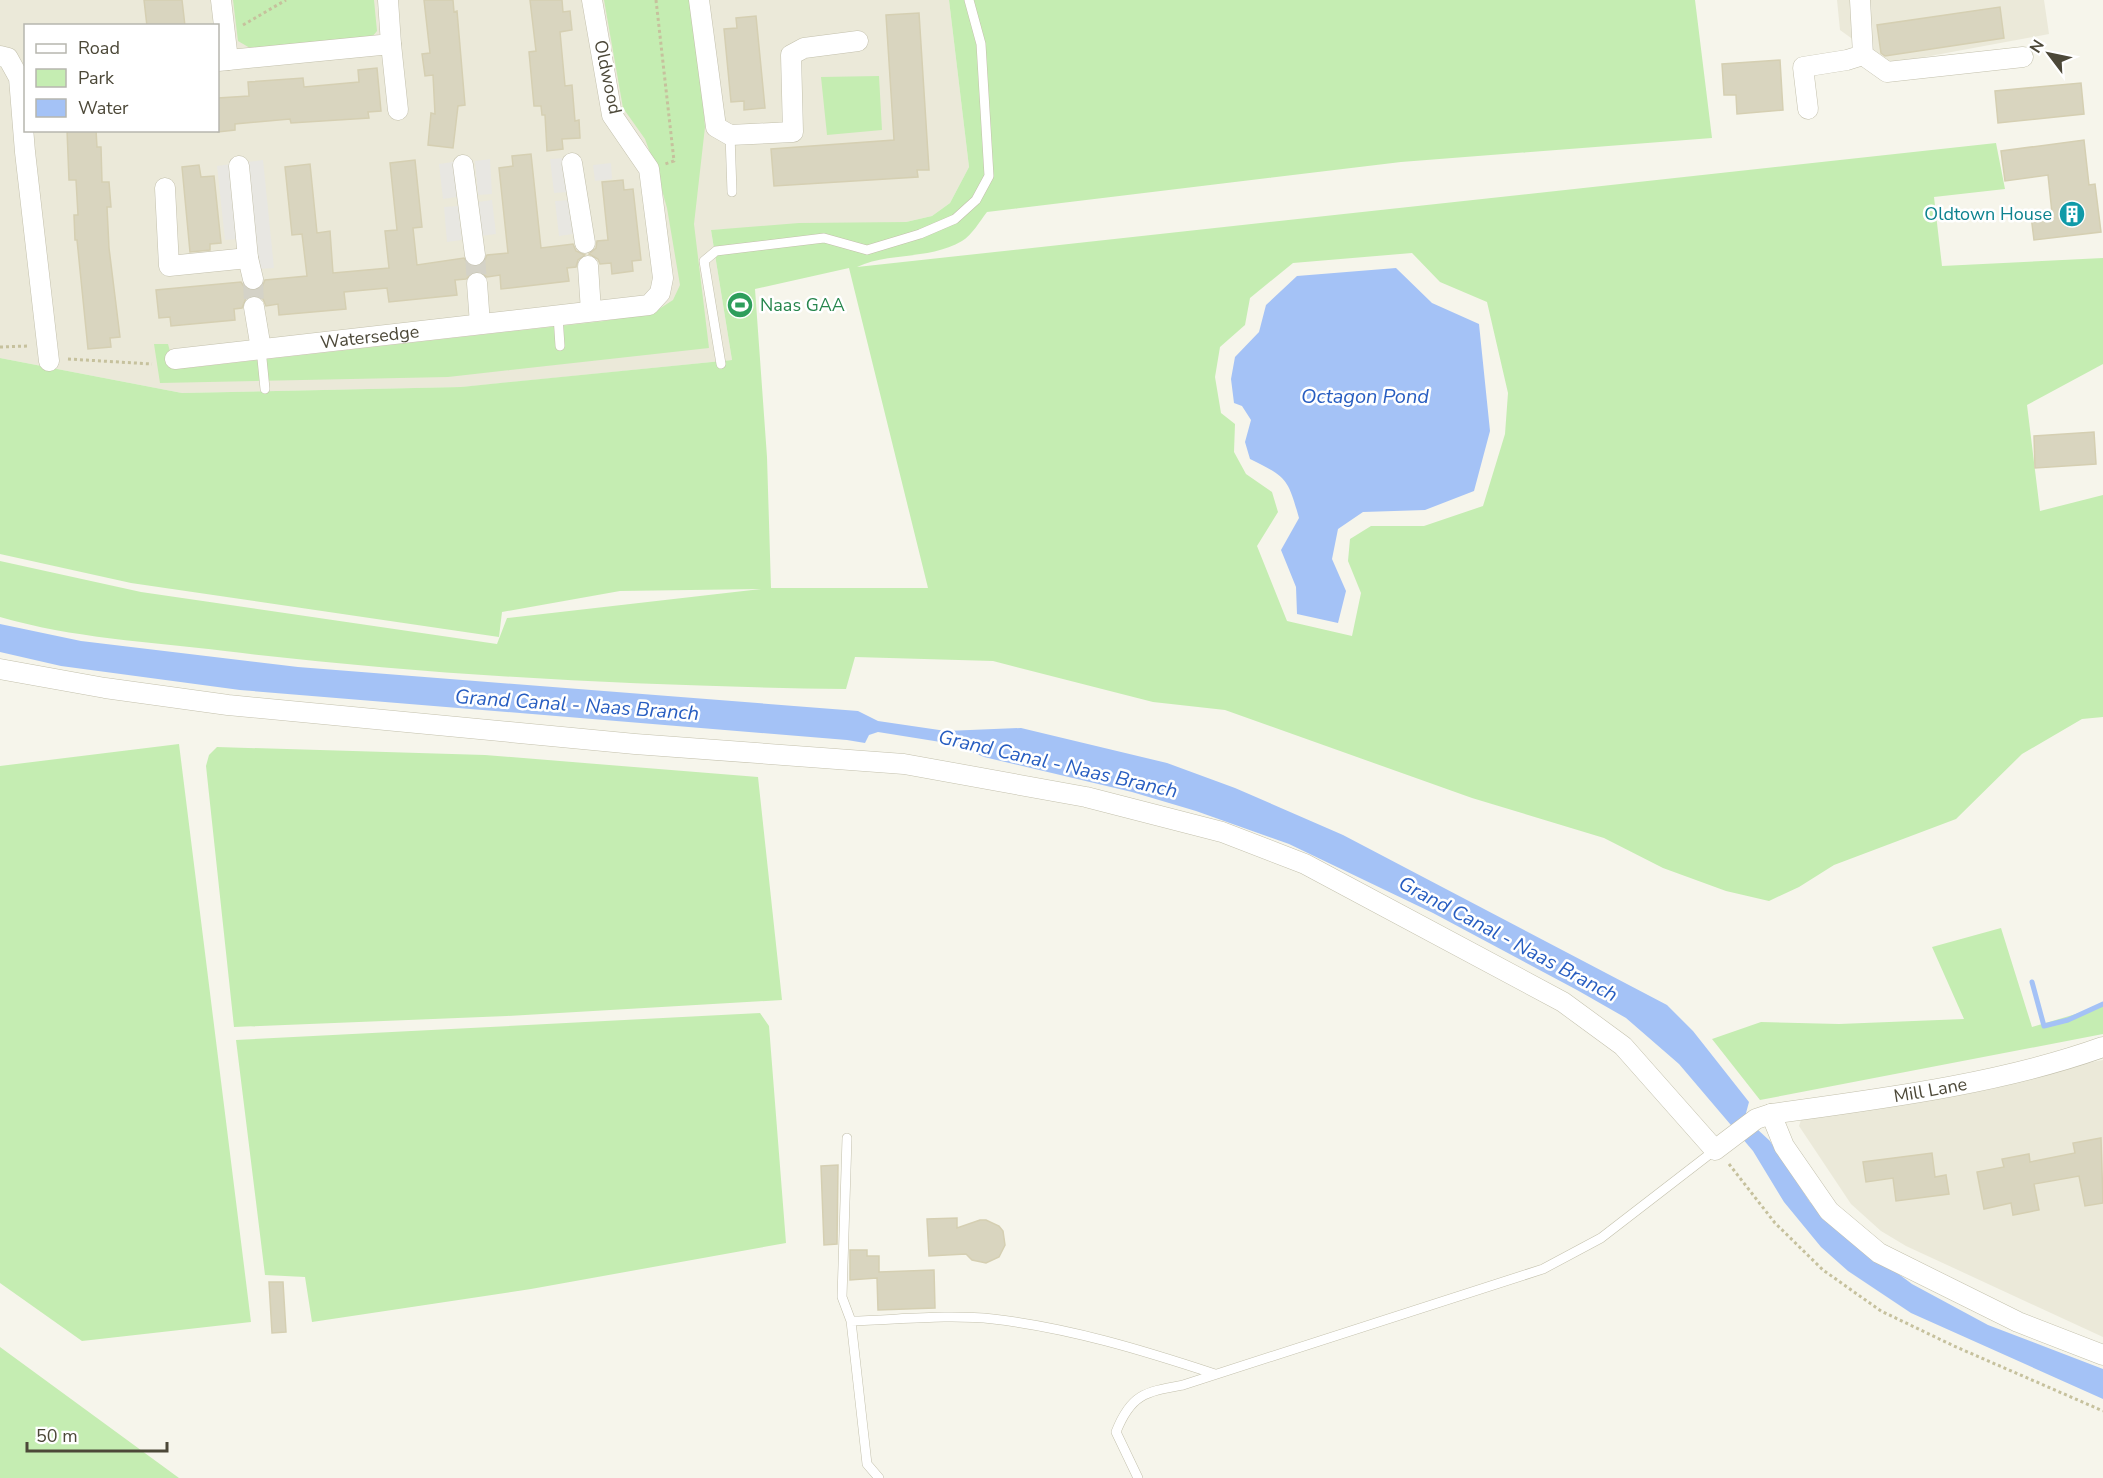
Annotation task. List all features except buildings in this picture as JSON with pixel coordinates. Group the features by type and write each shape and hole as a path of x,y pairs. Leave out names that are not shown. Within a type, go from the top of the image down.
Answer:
{"street":[{"path":"221,0 224,30 223,61 391,44"},
{"path":"388,0 398,110"},
{"name":"Oldwood","path":"592,0 612,115 649,169 657,217"},
{"path":"699,0 716,127 730,135 793,132 791,55 804,48 858,41"},
{"path":"1860,0 1863,54 1887,72 2023,57"},
{"path":"1808,109 1803,67 1847,60 1863,54"},
{"path":"0,56 8,58 19,78 24,126"},
{"path":"25,132 48,354"},
{"path":"573,163 585,243"},
{"path":"463,165 475,255"},
{"path":"238,166 248,258 253,279"},
{"path":"165,188 169,266 248,258"},
{"name":"Watersedge","path":"175,359 649,304 660,293 663,278 657,217"},
{"path":"588,266 591,311"},
{"path":"477,283 480,324"},
{"path":"254,307 261,349"},
{"path":"0,669 105,688 239,706 635,744 904,764 1086,796 1222,832 1305,864 1563,1002 1623,1046 1715,1150 1763,1117 1828,1211 1879,1253 2018,1322 2103,1355"},
{"name":"Mill Lane","path":"1763,1117 1904,1095 2067,1060 2103,1047"}],"lane":[{"path":"721,364 704,261 716,251 824,238 867,250 920,234 955,219 976,200 989,176 981,44 969,0"},
{"path":"730,135 732,192"},
{"path":"558,316 560,346"},
{"path":"261,349 265,389"},
{"path":"847,1138 842,1297 851,1321 867,1464 879,1478"},
{"path":"1138,1478 1116,1432 1125,1410 1148,1391 1215,1374 1543,1269 1601,1238 1715,1150"},
{"path":"851,1321 990,1319 1025,1324 1108,1339 1215,1374"}],"path":[{"path":"224,30 250,23 286,0"},
{"path":"649,169 674,161 656,0"},
{"path":"0,347 67,359 152,364"},
{"path":"1715,1150 1736,1171 1775,1224 1823,1270 1881,1311 1954,1347 2103,1411"}],"shaded area":[{"path":"0,0 949,0 969,167 950,203 932,216 906,222 711,230 732,360 462,387 182,393 0,358"},
{"path":"1837,0 2044,0 2049,34 1887,64 1840,30"},
{"path":"565,158 569,192 554,193 550,159"},
{"path":"490,159 492,194 478,195 475,161"},
{"path":"263,160 274,268 258,269 247,162"},
{"path":"453,162 457,197 443,199 439,164"},
{"path":"611,163 612,179 595,181 593,165"},
{"path":"231,164 239,239 225,240 217,166"},
{"path":"492,200 496,234 481,236 478,202"},
{"path":"570,200 573,234 559,236 555,201"},
{"path":"458,206 462,240 447,242 444,207"},
{"path":"2103,1060 2103,1337 1906,1246 1881,1231 1851,1204 1799,1126 1802,1117"}],"green space":[{"path":"233,0 374,0 377,31 372,37 250,48 238,41"},
{"path":"604,0 694,0 705,127 694,224 709,348 448,377 160,383 154,344 168,344 174,366 187,368 604,321 653,313 673,300 680,285 667,208 645,139 623,108"},
{"path":"949,0 1695,0 1712,138 1401,162 987,212 969,235 950,247 923,254 882,259 857,267 1996,143 2005,189 1934,197 1942,266 2103,258 2103,364 2027,405 2040,511 2103,495 2103,717 2082,719 2022,754 1956,819 1834,865 1799,887 1769,901 1726,891 1663,868 1604,838 1472,798 1225,710 1153,702 993,661 855,657 846,689 613,682 457,673 302,660 83,635 0,617 0,561 141,592 497,644 507,618 761,589 620,591 502,612 499,637 131,583 0,554 0,358 182,393 461,387 732,360 711,230 799,223 906,222 932,216 950,203 969,167","holes":["1412,253 1440,282 1487,302 1508,393 1505,434 1483,506 1424,526 1371,526 1350,539 1348,561 1361,593 1352,636 1287,621 1257,546 1278,512 1272,492 1246,474 1234,452 1235,424 1221,413 1215,377 1220,347 1245,325 1250,298 1293,263","849,268 928,588 771,588 767,457 755,289"]},
{"path":"879,76 882,130 827,135 821,77"},
{"path":"179,744 251,1322 82,1341 0,1283 0,766"},
{"path":"217,747 485,755 758,777 782,1000 507,1016 234,1027 206,766 209,755"},
{"path":"2001,928 2032,1027 2103,1006 2103,1034 1760,1100 1712,1039 1761,1022 1839,1024 1964,1019 1932,947"},
{"path":"760,1013 769,1026 786,1243 531,1289 312,1322 305,1277 265,1275 236,1040"},
{"path":"0,1347 179,1478 0,1478"}],"water":[{"name":"Octagon Pond","path":"1396,268 1432,303 1479,324 1490,431 1474,491 1425,510 1363,512 1338,529 1332,559 1346,591 1338,623 1297,614 1296,587 1281,550 1299,518 1292,495 1284,481 1272,470 1250,459 1245,442 1251,420 1242,406 1234,403 1231,379 1235,357 1259,332 1266,305 1297,276"},
{"name":"Grand Canal - Naas Branch","path":"0,624 81,641 298,667 858,711 878,721 946,731 1021,728 1167,763 1235,788 1343,835 1667,1005 1693,1031 1749,1102 1746,1113 1757,1129 1770,1141 1810,1202 1849,1237 1912,1284 1988,1325 2103,1369 2103,1399 1911,1313 1848,1271 1821,1247 1784,1202 1753,1151 1679,1064 1626,1018 1433,913 1289,844 1196,811 1132,792 984,757 953,744 878,732 869,735 865,743 240,690 61,666 0,652"}],"waterway":[{"path":"2032,982 2044,1026 2068,1020 2103,1004"}],"tunnel":[{"path":"475,255 477,283"},
{"path":"253,279 254,307"}],"place":[{"name":"Oldtown House","path":"2072,214"},
{"name":"Naas GAA","path":"740,305"}]}
